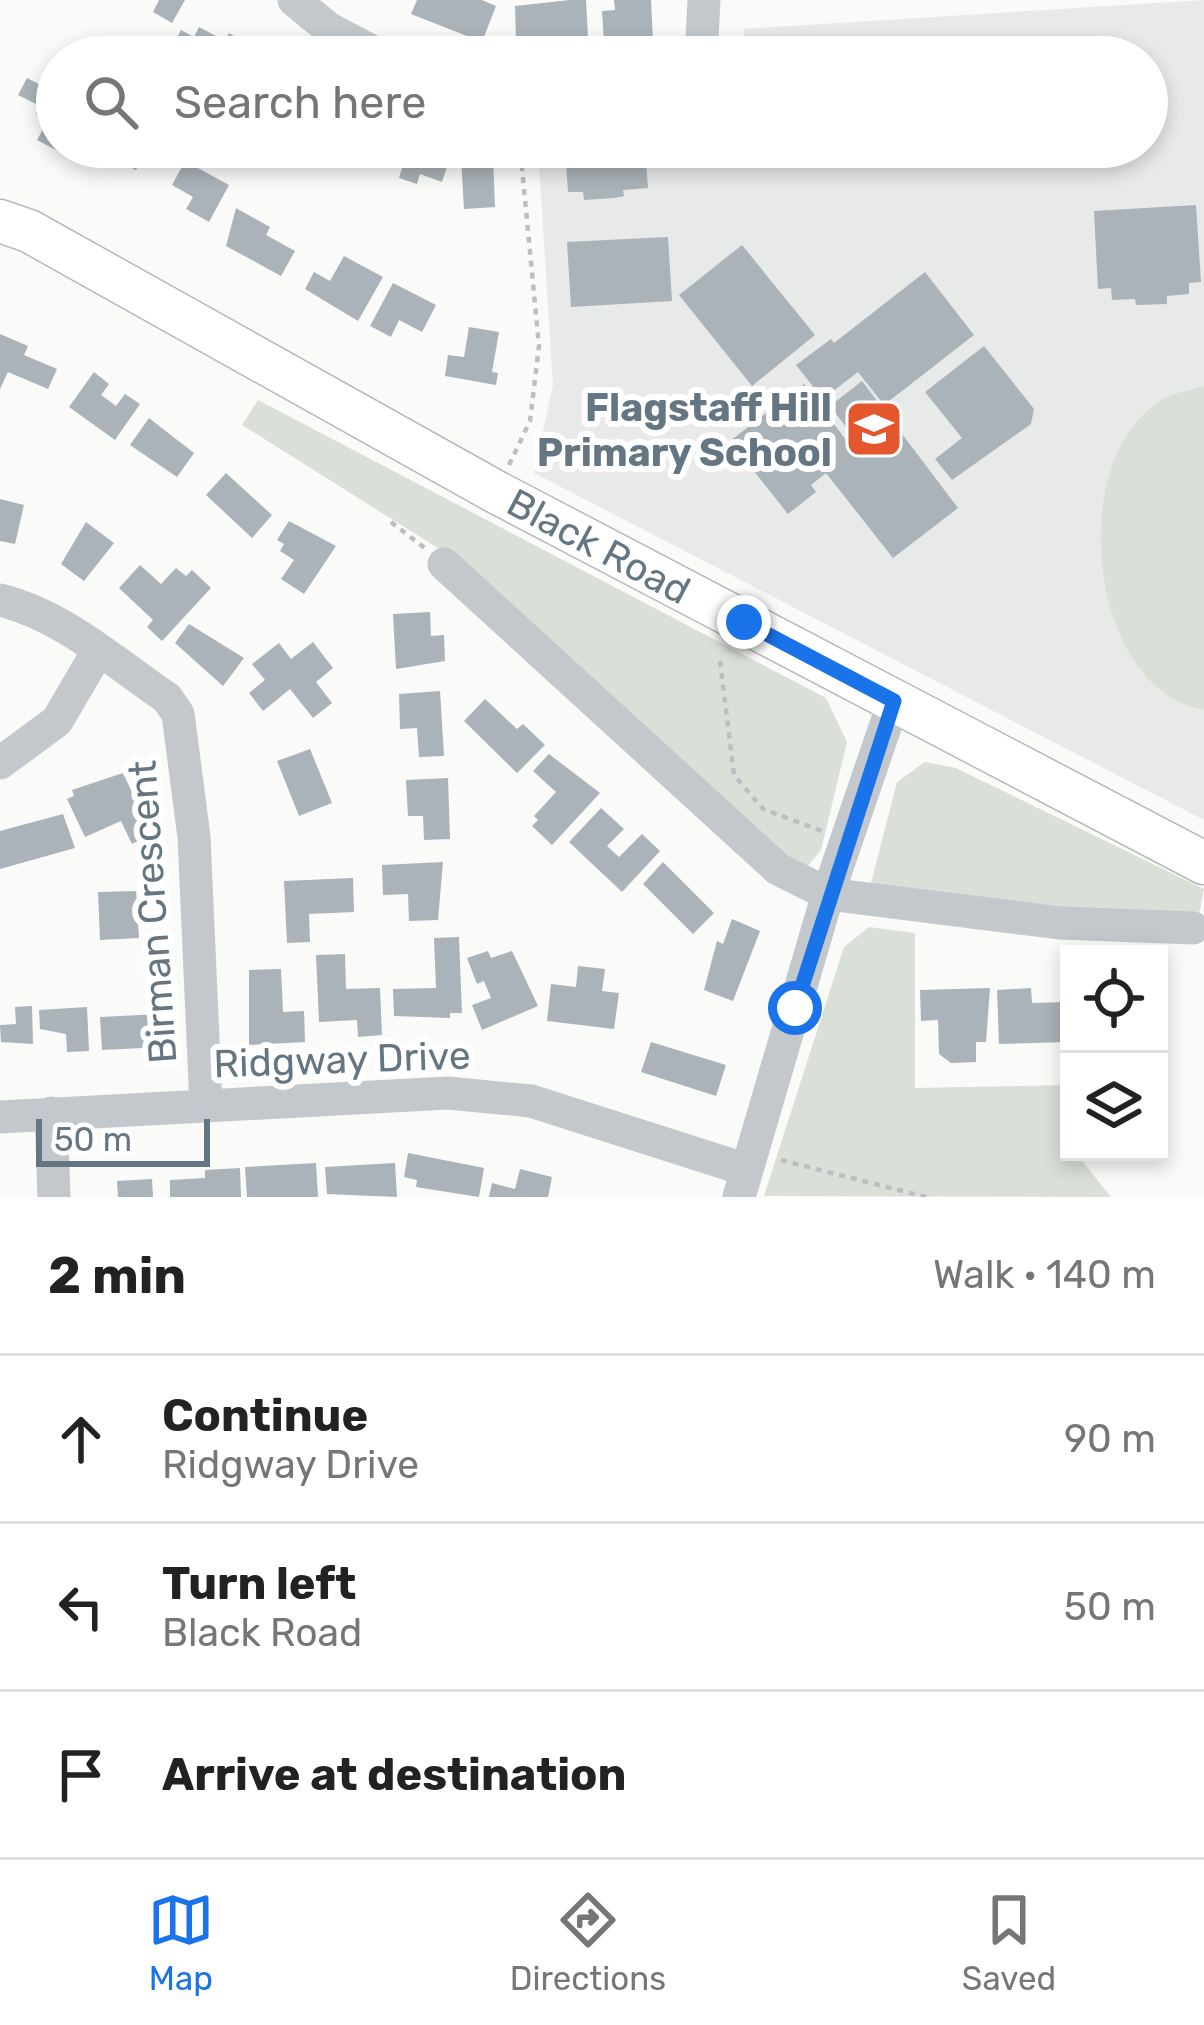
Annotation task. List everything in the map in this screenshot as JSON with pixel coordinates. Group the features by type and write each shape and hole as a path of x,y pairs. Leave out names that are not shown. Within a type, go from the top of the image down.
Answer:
{"main road":[{"name":"Black Road","path":"0,220 29,231 496,491 1204,862"}],"street":[{"path":"294,0 343,36"},
{"path":"702,36 704,0"},
{"path":"444,564 778,869 828,894 1060,923 1193,928"},
{"name":"Birman Crescent","path":"0,600 33,608 166,698 181,727 194,837 206,1105"},
{"path":"0,764 57,722 98,651"},
{"path":"746,1173 828,894 894,701"},
{"name":"Ridgway Drive","path":"0,1117 448,1093 531,1101 746,1173"},
{"path":"51,1113 54,1197"}],"path":[{"path":"496,491 530,421 539,346 522,168"},
{"path":"391,521 444,564"},
{"path":"720,662 734,775 763,809 826,832"},
{"path":"746,1173 926,1197"}],"shaded area":[{"name":"Flagstaff Hill Primary School","path":"1204,0 1204,820 534,473 553,385 539,168 1168,168 1168,36 744,36 744,29"},
{"path":"1204,386 1204,710 1165,694 1135,662 1114,620 1103,571 1101,520 1110,472 1130,431 1160,401"},
{"path":"258,400 826,698 847,742 821,850 807,867 788,868 449,555 242,425"},
{"path":"925,762 956,768 1204,889 1198,920 869,891 897,782"},
{"path":"869,927 915,933 915,1088 1060,1085 1060,1161 1082,1161 1111,1197 764,1196 844,947"}],"building":[{"path":"159,0 185,0 172,23 153,12"},
{"path":"417,0 482,0 496,6 484,36 467,36 411,14"},
{"path":"586,0 588,36 516,36 515,6"},
{"path":"614,0 651,0 653,36 604,36 602,11 615,10"},
{"path":"199,27 216,36 194,36"},
{"path":"27,78 36,82 36,104 18,95"},
{"path":"181,168 198,168 229,185 209,222 186,209 193,197 172,185"},
{"path":"402,168 447,168 442,182 420,174 417,184 399,178"},
{"path":"462,168 493,168 495,207 464,209"},
{"path":"566,168 647,168 648,188 623,190 624,196 584,200 583,192 568,192"},
{"path":"1196,205 1201,282 1189,283 1189,294 1167,296 1167,304 1136,305 1135,299 1112,300 1111,288 1098,289 1094,211"},
{"path":"236,208 270,227 266,235 295,251 281,276 226,246"},
{"path":"668,237 672,301 571,307 567,242"},
{"path":"742,245 815,335 752,386 679,295"},
{"path":"344,256 383,277 358,321 305,289 314,272 330,281"},
{"path":"925,272 974,335 884,405 858,372 823,399 796,365 831,339 834,343"},
{"path":"393,283 436,305 422,332 399,320 391,337 370,326"},
{"path":"469,327 499,332 492,372 498,373 496,385 445,376 448,355 464,357"},
{"path":"0,334 28,346 24,355 57,369 48,389 8,372 0,389"},
{"path":"984,346 1034,409 1031,424 952,480 935,459 962,438 925,392"},
{"path":"94,372 109,384 101,395 116,406 125,394 140,404 115,440 69,407"},
{"path":"862,381 958,508 893,558 826,473 811,485 816,492 788,514 730,441 804,384 849,444 855,439 830,406"},
{"path":"149,418 194,453 177,477 130,445"},
{"path":"226,473 272,515 252,538 206,495"},
{"path":"0,499 24,505 15,544 0,541"},
{"path":"289,521 336,546 304,594 281,579 294,560 280,551 284,544 277,540"},
{"path":"86,522 114,543 84,581 61,564"},
{"path":"140,565 161,584 176,568 186,576 192,570 211,588 162,641 147,627 153,620 119,588"},
{"path":"430,612 431,636 444,635 445,661 396,669 393,614"},
{"path":"189,624 244,658 223,686 175,643"},
{"path":"313,642 333,668 316,682 332,703 313,718 290,689 263,711 249,693 265,680 252,664 279,643 291,659"},
{"path":"440,691 444,756 419,757 417,728 400,729 399,694"},
{"path":"485,699 517,729 523,724 545,745 517,773 464,721"},
{"path":"310,749 332,803 299,816 277,761"},
{"path":"549,754 600,793 552,845 532,826 538,820 534,816 556,792 533,771"},
{"path":"123,773 152,834 132,844 121,821 85,837 67,799 74,796 72,790"},
{"path":"448,778 450,839 424,840 423,816 408,816 406,780"},
{"path":"601,808 624,829 607,846 619,857 642,834 660,851 622,892 569,842"},
{"path":"63,814 75,848 0,869 0,831"},
{"path":"443,862 438,920 409,921 408,894 383,895 382,865"},
{"path":"663,862 714,913 693,934 643,884"},
{"path":"353,878 354,912 309,914 310,942 287,943 284,881"},
{"path":"136,891 139,938 100,940 98,892"},
{"path":"732,919 760,931 733,1001 704,990 717,941 723,944"},
{"path":"459,937 462,1013 450,1013 450,1018 394,1016 393,989 436,988 434,938"},
{"path":"488,951 491,958 512,951 538,1006 482,1030 472,1005 491,998 484,981 477,984 467,958"},
{"path":"345,954 346,989 380,988 382,1035 358,1037 357,1020 319,1022 316,955"},
{"path":"578,966 605,969 602,991 619,993 614,1029 547,1021 551,984 576,987"},
{"path":"281,969 283,1012 304,1011 305,1042 249,1045 249,970"},
{"path":"990,988 986,1042 976,1042 976,1062 951,1063 939,1054 938,1020 921,1021 920,990"},
{"path":"1031,988 1032,1003 1060,1002 1060,1042 999,1044 997,990"},
{"path":"32,1006 33,1044 1,1042 0,1025 16,1024 15,1007"},
{"path":"87,1007 89,1051 67,1052 66,1034 40,1029 39,1010"},
{"path":"161,1014 163,1047 102,1050 100,1017"},
{"path":"651,1042 726,1065 716,1096 641,1072"},
{"path":"408,1153 484,1168 479,1197 416,1187 417,1180 404,1177"},
{"path":"316,1163 318,1197 247,1197 245,1167"},
{"path":"395,1163 397,1197 327,1194 325,1167"},
{"path":"240,1168 241,1197 170,1197 170,1180 205,1178 205,1170"},
{"path":"520,1169 552,1177 548,1197 489,1197 492,1183 515,1189"},
{"path":"152,1179 153,1197 118,1197 117,1181"}],"place":[{"name":"Flagstaff Hill Primary School","path":"874,429"}],"route":[{"path":"744,622 894,701 795,1008"}]}
